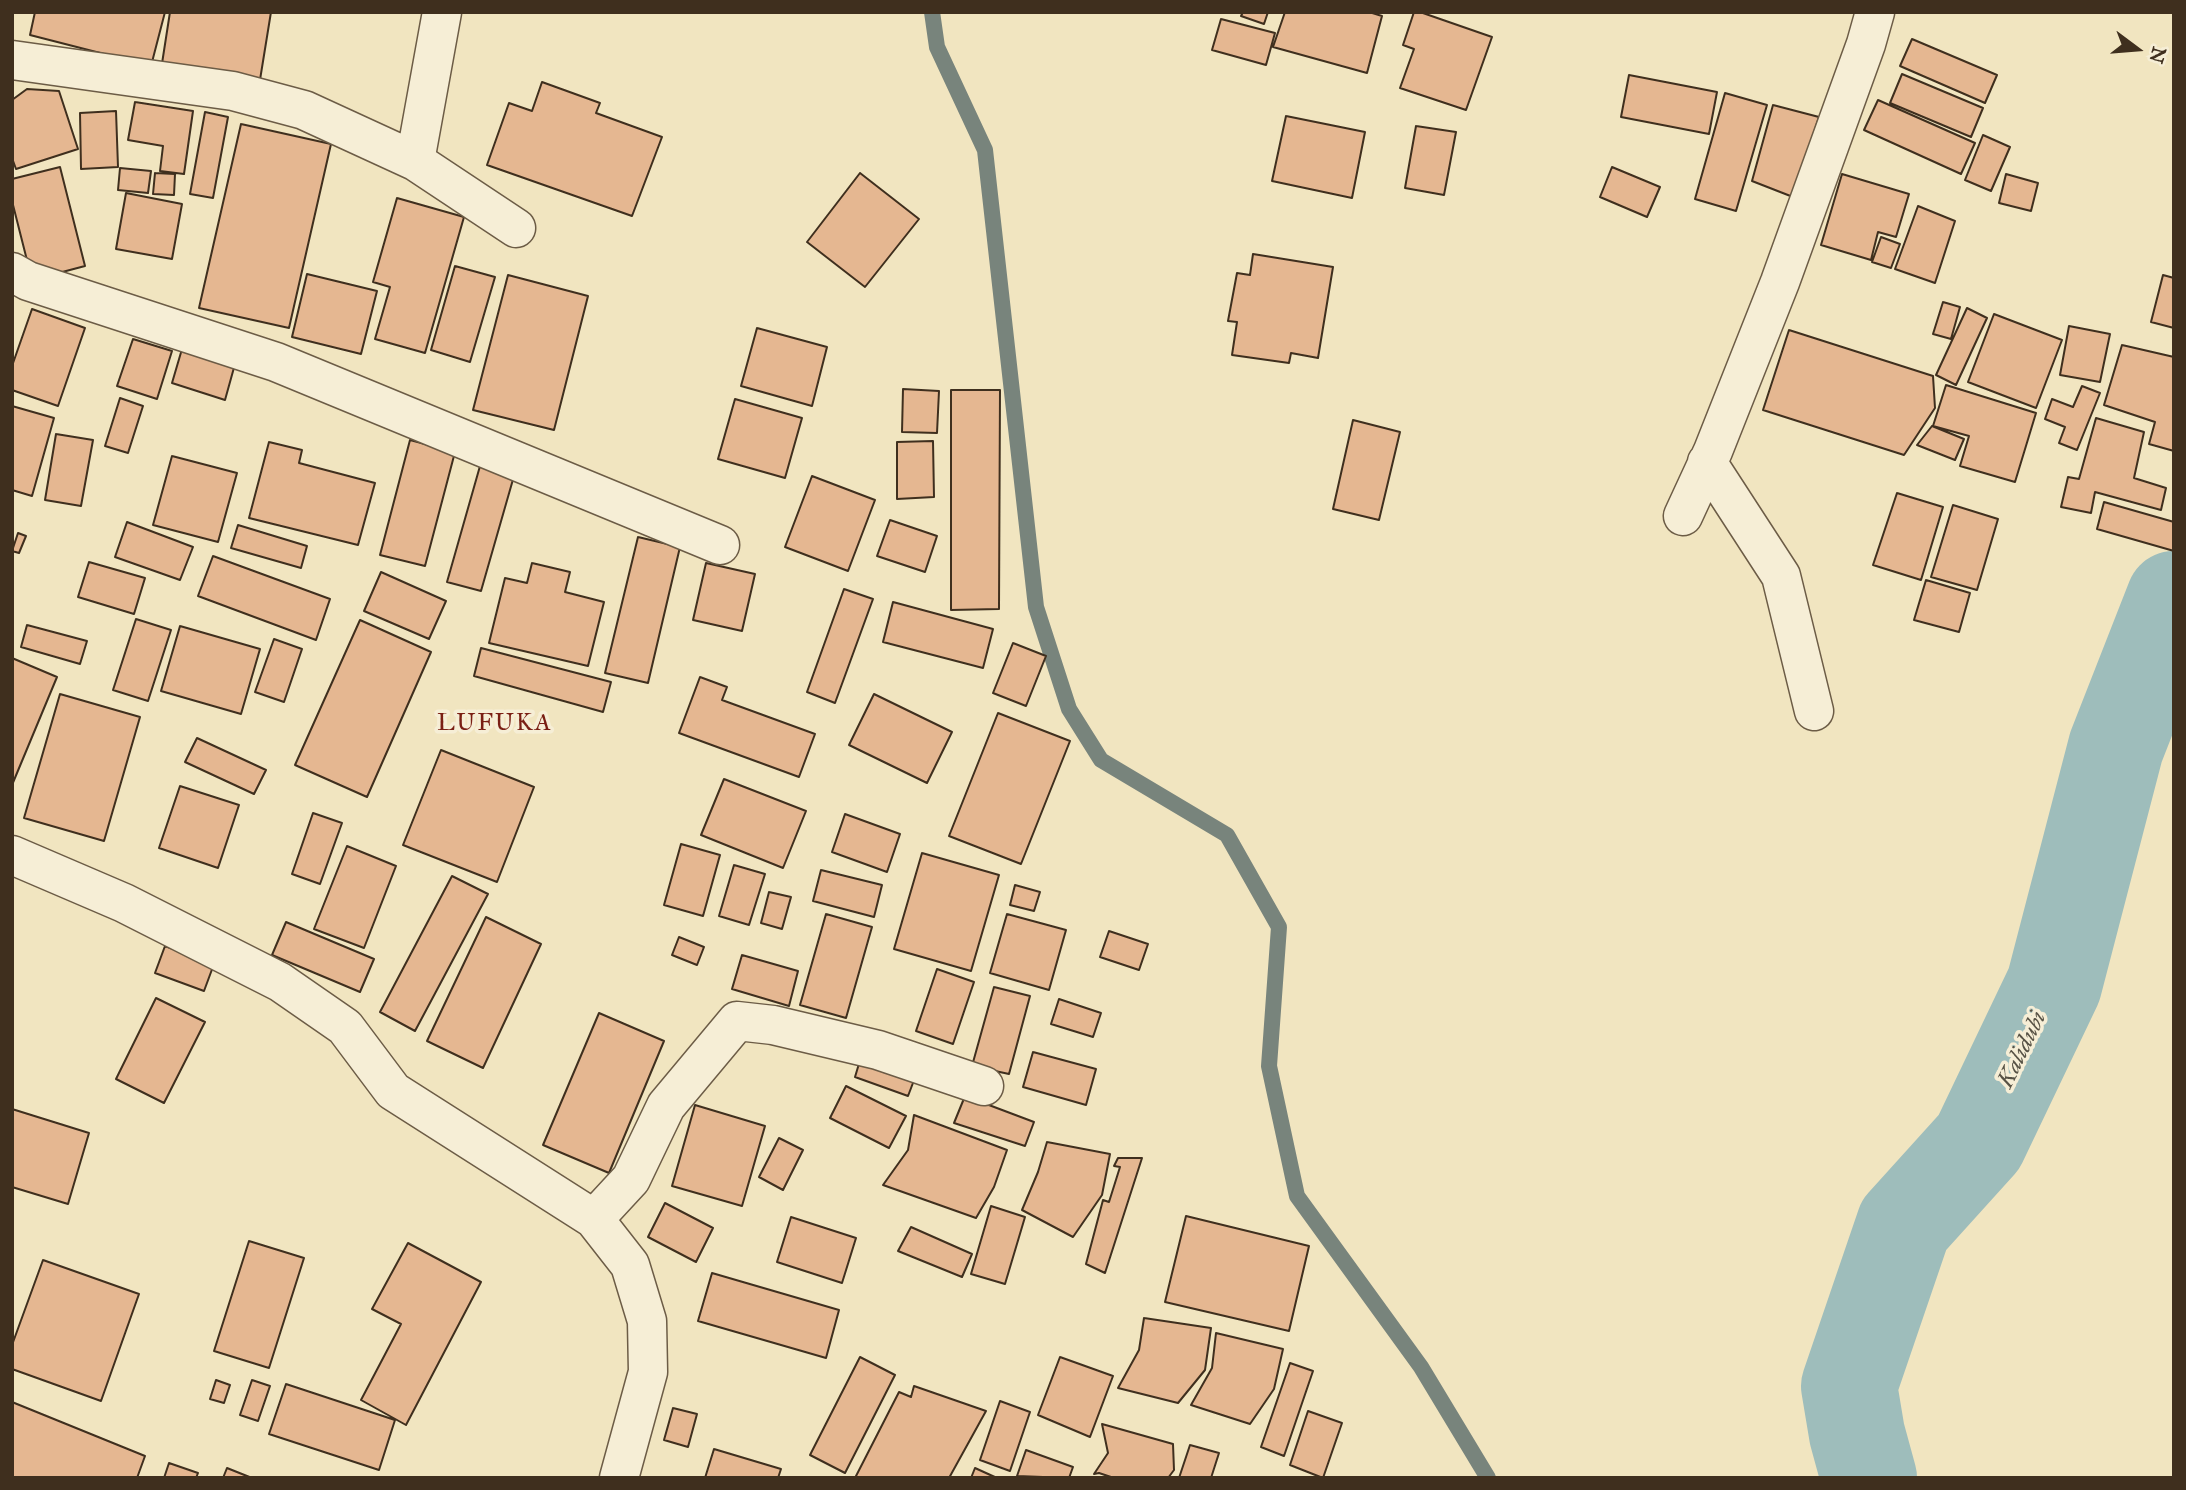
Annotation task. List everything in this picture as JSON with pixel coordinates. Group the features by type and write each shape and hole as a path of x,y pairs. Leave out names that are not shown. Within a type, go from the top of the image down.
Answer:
{"street":[{"path":"415,161 442,12"},
{"path":"1683,516 1780,282 1866,44 1875,12"},
{"path":"12,60 233,91 304,110 415,161 516,228"},
{"path":"12,271 28,281 276,362 720,545"},
{"path":"1707,463 1781,576 1814,711"},
{"path":"12,855 124,903 280,982 345,1027 393,1091 594,1219 629,1265 647,1321 648,1372 619,1478"},
{"path":"594,1219 631,1179 666,1106 737,1021 773,1025 878,1050 984,1086"}],"building":[{"path":"35,12 165,12 151,66 30,35"},
{"path":"170,12 271,12 259,86 161,70"},
{"path":"1243,12 1268,12 1264,24 1241,16"},
{"path":"1285,12 1369,12 1382,16 1367,73 1273,47"},
{"path":"1414,12 1492,37 1466,110 1400,88 1414,49 1403,45"},
{"path":"1221,19 1275,33 1266,65 1212,50"},
{"path":"1912,39 1997,75 1985,103 1900,66"},
{"path":"1902,74 1983,108 1971,137 1890,103"},
{"path":"1629,75 1717,92 1709,134 1621,117"},
{"path":"542,82 600,103 596,113 662,137 632,216 487,165 509,103 532,111"},
{"path":"27,89 59,91 78,149 16,169 12,158 12,100"},
{"path":"1725,93 1767,105 1736,211 1695,199"},
{"path":"1878,100 1975,143 1961,174 1864,130"},
{"path":"135,102 193,111 184,174 160,171 163,146 128,140"},
{"path":"1773,105 1819,117 1793,197 1752,181"},
{"path":"116,111 118,167 81,169 80,113"},
{"path":"205,112 228,117 213,198 190,194"},
{"path":"1286,116 1365,132 1352,198 1272,181"},
{"path":"241,124 331,144 289,328 199,308"},
{"path":"1416,126 1456,132 1444,195 1405,188"},
{"path":"1983,135 2010,147 1991,191 1965,180"},
{"path":"60,167 85,266 32,280 12,201 12,179"},
{"path":"1612,167 1660,187 1647,217 1600,197"},
{"path":"120,168 151,171 148,193 118,190"},
{"path":"155,173 175,174 174,195 153,194"},
{"path":"860,173 919,219 865,287 807,242"},
{"path":"1842,174 1909,194 1896,237 1878,232 1871,260 1821,245"},
{"path":"2006,174 2038,183 2031,211 1999,203"},
{"path":"126,193 182,204 172,259 116,249"},
{"path":"397,198 464,217 425,353 375,339 390,287 373,282"},
{"path":"1918,206 1955,221 1935,283 1895,269"},
{"path":"1881,237 1900,244 1891,268 1872,262"},
{"path":"1253,254 1333,267 1318,358 1291,353 1289,363 1232,355 1237,322 1228,321 1237,273 1250,275"},
{"path":"455,266 495,277 470,362 431,350"},
{"path":"307,274 377,291 361,354 292,337"},
{"path":"508,275 588,296 554,430 473,410"},
{"path":"2163,275 2174,278 2174,328 2151,322"},
{"path":"1943,302 1960,307 1951,339 1933,334"},
{"path":"1967,308 1987,318 1956,385 1936,375"},
{"path":"32,309 85,328 58,406 12,390 12,366"},
{"path":"1994,314 2062,340 2036,408 1968,382"},
{"path":"2069,326 2110,334 2100,382 2060,375"},
{"path":"757,328 827,347 812,406 741,386"},
{"path":"1789,330 1933,376 1935,408 1904,455 1763,410"},
{"path":"133,339 172,351 157,399 117,386"},
{"path":"2122,345 2174,357 2174,451 2149,444 2155,422 2104,405"},
{"path":"182,349 235,364 225,400 172,383"},
{"path":"1946,385 2036,413 2015,482 1960,466 1969,436 1933,426"},
{"path":"2082,386 2100,393 2077,450 2059,443 2065,427 2045,419 2052,399 2073,407"},
{"path":"903,389 939,391 937,433 902,432"},
{"path":"951,390 1000,390 999,609 951,610"},
{"path":"120,398 143,406 128,453 105,446"},
{"path":"735,399 802,418 785,478 718,459"},
{"path":"12,406 54,418 32,496 12,490"},
{"path":"2096,418 2144,432 2134,478 2166,488 2161,510 2095,492 2091,513 2061,507 2068,477 2079,479"},
{"path":"1353,420 1400,432 1379,520 1333,509"},
{"path":"1932,426 1964,439 1955,460 1917,445"},
{"path":"56,434 93,440 81,506 45,500"},
{"path":"410,440 455,452 425,566 380,555"},
{"path":"933,441 934,497 897,499 897,442"},
{"path":"269,442 302,450 299,463 375,483 358,545 249,518"},
{"path":"172,456 237,473 218,542 153,525"},
{"path":"482,459 516,469 481,591 447,582"},
{"path":"812,476 875,500 848,571 785,547"},
{"path":"1897,493 1943,507 1921,580 1873,565"},
{"path":"2104,502 2174,522 2174,551 2097,529"},
{"path":"1953,505 1998,519 1977,590 1931,577"},
{"path":"890,520 937,536 925,572 877,556"},
{"path":"127,522 193,547 180,580 115,557"},
{"path":"238,525 307,546 301,568 231,548"},
{"path":"18,533 26,536 19,553 12,551"},
{"path":"638,537 680,547 648,683 605,673"},
{"path":"213,556 330,599 316,640 198,596"},
{"path":"89,562 145,578 134,614 78,597"},
{"path":"532,563 570,572 565,592 604,602 588,666 489,643 505,578 527,583"},
{"path":"706,563 755,574 742,631 693,620"},
{"path":"381,572 446,601 429,639 364,611"},
{"path":"1926,580 1970,593 1959,632 1914,620"},
{"path":"844,589 873,599 835,703 807,692"},
{"path":"893,602 993,629 983,668 883,642"},
{"path":"136,619 171,630 148,701 113,690"},
{"path":"360,620 431,652 367,797 295,765"},
{"path":"27,625 87,641 80,664 21,647"},
{"path":"180,626 260,649 241,714 161,691"},
{"path":"274,639 302,649 284,702 255,692"},
{"path":"1013,643 1046,656 1026,706 993,693"},
{"path":"481,648 611,682 603,712 474,676"},
{"path":"12,658 57,677 12,785"},
{"path":"700,677 727,687 722,700 815,734 799,777 679,733"},
{"path":"60,694 140,717 104,841 24,818"},
{"path":"874,694 952,732 927,783 849,745"},
{"path":"998,713 1070,741 1021,864 949,836"},
{"path":"197,738 266,770 254,794 185,762"},
{"path":"441,750 534,787 497,882 403,845"},
{"path":"724,779 806,811 783,868 701,835"},
{"path":"180,786 239,805 218,868 159,848"},
{"path":"313,813 342,823 320,884 292,874"},
{"path":"845,814 900,834 887,872 832,852"},
{"path":"681,844 720,855 703,916 664,905"},
{"path":"347,846 396,866 364,948 314,929"},
{"path":"922,853 999,875 971,971 894,949"},
{"path":"734,865 765,874 749,925 719,916"},
{"path":"821,870 882,885 874,917 813,901"},
{"path":"452,876 488,894 415,1031 380,1012"},
{"path":"1015,885 1040,892 1034,911 1010,905"},
{"path":"769,892 791,897 782,929 761,923"},
{"path":"826,914 872,927 846,1018 800,1005"},
{"path":"1007,914 1066,930 1049,990 990,973"},
{"path":"486,917 541,944 483,1068 427,1041"},
{"path":"286,922 374,959 360,992 272,955"},
{"path":"1109,931 1148,944 1139,970 1100,957"},
{"path":"679,937 704,947 697,965 672,955"},
{"path":"165,946 214,964 204,991 155,973"},
{"path":"742,955 798,971 789,1006 732,989"},
{"path":"937,969 974,982 953,1044 916,1031"},
{"path":"994,987 1030,996 1009,1074 972,1066"},
{"path":"156,998 205,1022 164,1103 116,1079"},
{"path":"1059,999 1101,1013 1093,1037 1051,1024"},
{"path":"599,1013 664,1041 609,1173 543,1145"},
{"path":"1033,1052 1096,1069 1086,1105 1023,1087"},
{"path":"861,1057 916,1075 908,1096 855,1077"},
{"path":"846,1086 906,1116 889,1148 830,1118"},
{"path":"965,1096 1034,1122 1025,1146 954,1123"},
{"path":"695,1105 765,1126 742,1206 672,1186"},
{"path":"12,1109 89,1133 68,1204 12,1187"},
{"path":"914,1115 1007,1150 994,1187 976,1218 883,1185 908,1150"},
{"path":"779,1138 803,1150 783,1190 759,1177"},
{"path":"1047,1142 1110,1154 1102,1195 1073,1237 1022,1210"},
{"path":"1118,1158 1142,1158 1105,1273 1086,1264 1103,1200 1109,1202 1120,1167 1114,1166"},
{"path":"665,1203 713,1228 696,1262 648,1237"},
{"path":"991,1206 1025,1217 1005,1284 971,1274"},
{"path":"1186,1216 1309,1246 1289,1331 1165,1302"},
{"path":"791,1217 856,1238 842,1283 777,1262"},
{"path":"911,1227 972,1254 962,1277 898,1251"},
{"path":"249,1241 304,1258 269,1368 214,1351"},
{"path":"408,1243 481,1282 406,1425 361,1400 401,1324 372,1309"},
{"path":"43,1260 139,1294 101,1401 12,1369 12,1345"},
{"path":"712,1273 839,1310 826,1358 698,1321"},
{"path":"1144,1318 1211,1328 1205,1370 1178,1403 1118,1388 1139,1350"},
{"path":"1216,1333 1283,1349 1274,1389 1250,1424 1191,1405 1212,1368"},
{"path":"860,1357 895,1375 845,1473 810,1455"},
{"path":"1060,1357 1113,1376 1090,1437 1038,1415"},
{"path":"1290,1363 1313,1371 1284,1456 1261,1447"},
{"path":"216,1380 230,1385 224,1403 210,1399"},
{"path":"252,1380 270,1386 258,1421 240,1415"},
{"path":"286,1384 395,1420 379,1470 269,1434"},
{"path":"914,1386 986,1411 949,1478 855,1478 899,1392 911,1397"},
{"path":"1000,1401 1030,1412 1010,1471 980,1460"},
{"path":"12,1402 145,1456 137,1478 12,1478"},
{"path":"673,1408 697,1414 688,1447 664,1440"},
{"path":"1308,1411 1342,1423 1323,1478 1290,1465"},
{"path":"1102,1424 1173,1444 1174,1470 1168,1478 1114,1478 1094,1474 1108,1453"},
{"path":"1190,1445 1219,1453 1211,1478 1179,1478"},
{"path":"714,1449 781,1469 778,1478 705,1478"},
{"path":"1026,1450 1073,1467 1069,1478 1017,1476"},
{"path":"169,1463 198,1473 196,1478 164,1478"},
{"path":"227,1468 252,1478 223,1478"},
{"path":"975,1468 997,1478 971,1478"}],"waterway":[{"path":"932,12 937,47 985,150 1036,607 1069,709 1101,760 1227,835 1279,927 1269,1066 1297,1196 1421,1367 1488,1478"},
{"name":"Kalidubi","path":"1869,1478 1857,1434 1849,1386 1904,1225 1979,1142 2054,985 2116,747 2174,599"}],"district":[{"name":"LUFUKA","path":"495,724"}]}
